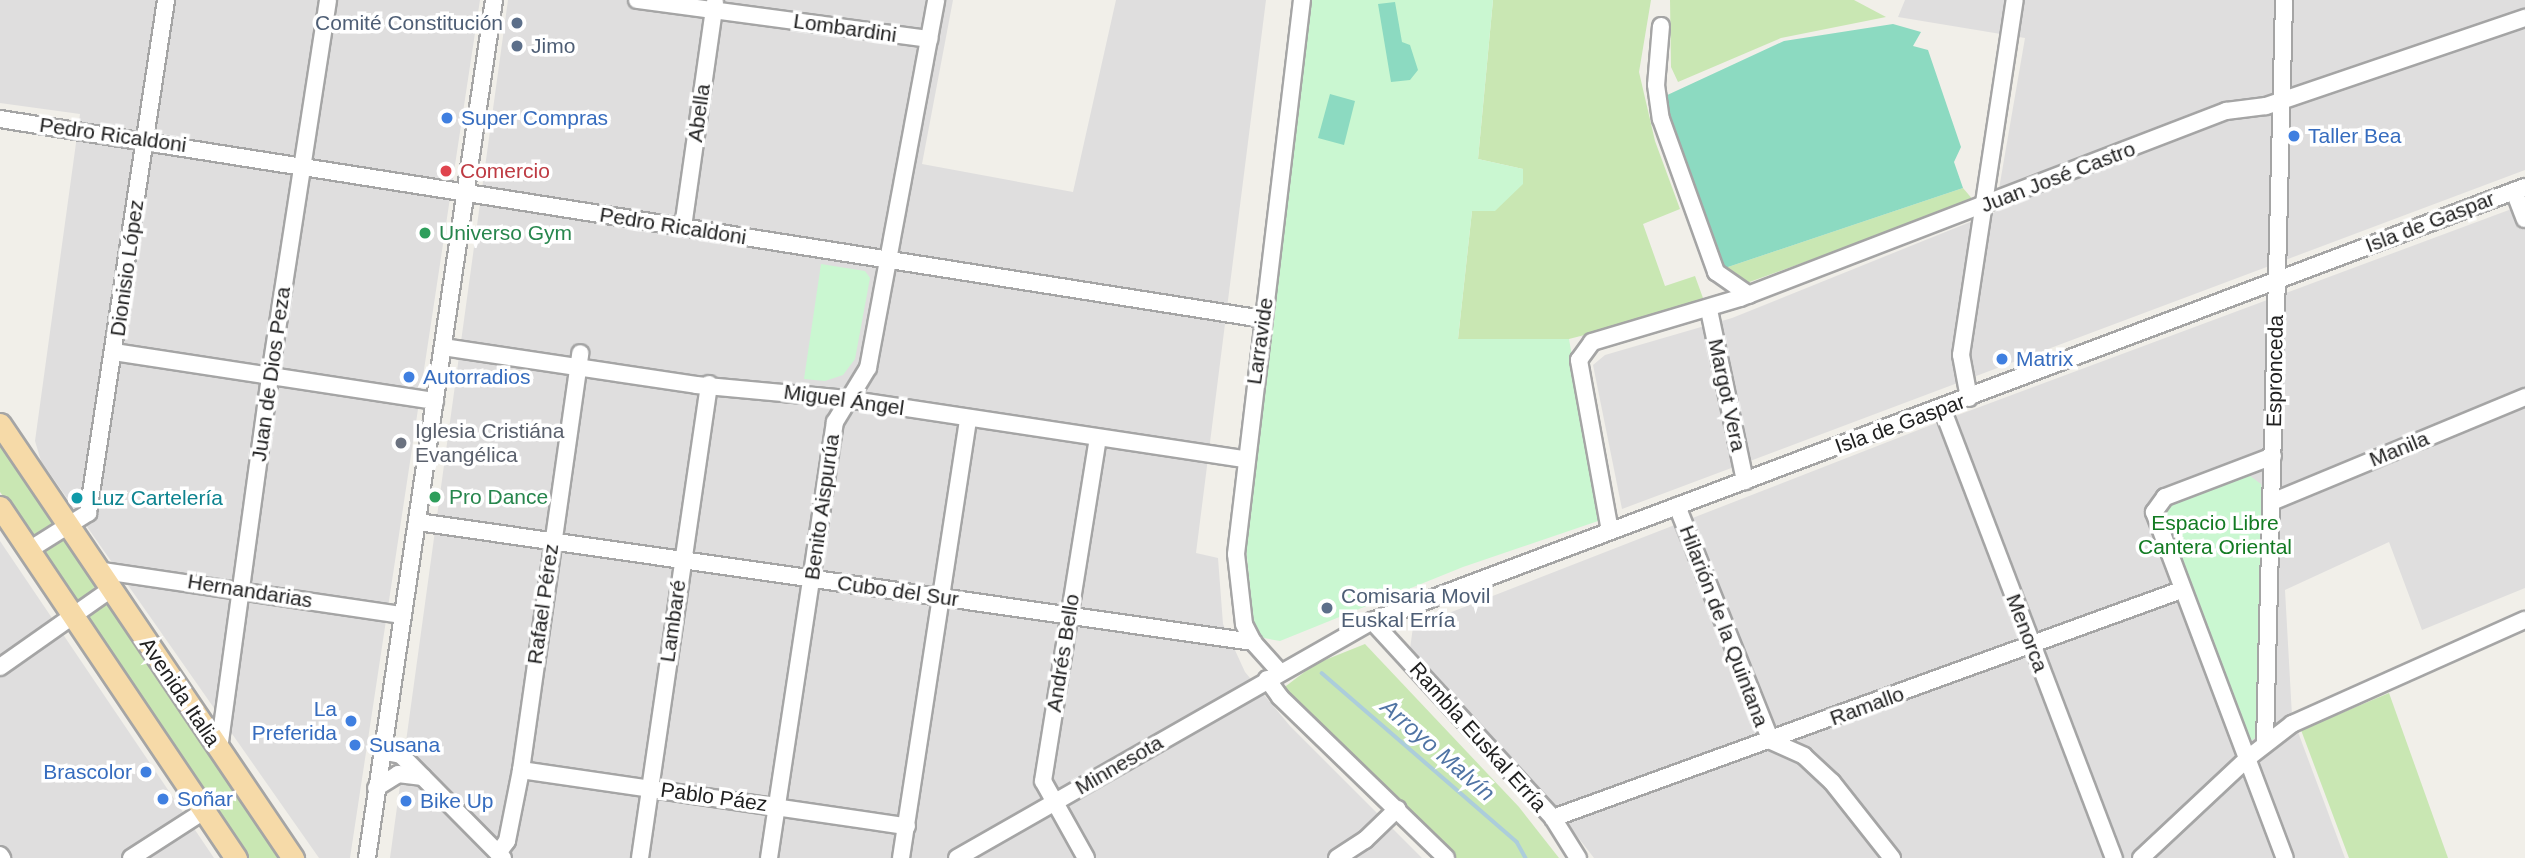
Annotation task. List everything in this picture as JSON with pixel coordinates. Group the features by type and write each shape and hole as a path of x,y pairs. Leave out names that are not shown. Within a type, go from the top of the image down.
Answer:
{"main road":[{"name":"Avenida Italia","path":"0,424 293,858"},
{"path":"0,507 236,858"}],"street":[{"name":"Dionisio López","path":"68,526 88,513 166,0"},
{"name":"Juan de Dios Peza","path":"219,750 270,375 328,0"},
{"path":"366,858 494,0"},
{"name":"Lombardini","path":"637,0 714,5 929,39"},
{"name":"Benito Aispurúa","path":"769,858 835,422 868,368 936,0"},
{"name":"Larravide","path":"1273,675 1253,642 1241,610 1236,565 1244,459 1302,0"},
{"path":"1969,398 1961,355 2015,0"},
{"name":"Espronceda","path":"2266,742 2274,501 2284,0"},
{"name":"Abella","path":"683,227 714,5"},
{"name":"Juan José Castro","path":"1610,531 1578,360 1592,342 1709,310 2226,111 2266,106 2282,98 2525,18"},
{"path":"1661,26 1656,85 1661,119 1716,272 1749,295"},
{"name":"Pedro Ricaldoni","path":"0,119 303,163 466,193 1263,319"},
{"path":"2520,189 2525,219"},
{"name":"Isla de Gaspar","path":"1273,675 1372,621 2520,189"},
{"name":"Margot Vera","path":"1709,310 1745,481"},
{"name":"Miguel Ángel","path":"443,347 579,361 709,384 847,399 1244,459"},
{"path":"114,352 435,401"},
{"name":"Rafael Pérez","path":"501,856 507,841 521,770 551,540 579,361"},
{"name":"Lambaré","path":"640,858 709,384"},
{"name":"Manila","path":"2274,501 2525,397"},
{"name":"Menorca","path":"1942,408 2114,858"},
{"path":"901,858 968,419"},
{"name":"Andrés Bello","path":"1086,858 1053,803 1043,780 1098,438"},
{"path":"2273,456 2165,497 2155,509 2181,590 2285,858"},
{"name":"Hilarión de la Quintana","path":"1677,506 1771,741 1804,756 1832,782 1892,858"},
{"name":"Cubo del Sur","path":"418,522 1253,642"},
{"path":"29,550 68,526"},
{"name":"Hernandarias","path":"97,570 243,589 403,615"},
{"path":"0,667 111,589"},
{"name":"Ramallo","path":"1553,818 2181,590"},
{"path":"2141,858 2266,742 2292,724 2525,620"},
{"name":"Rambla Euskal Erría","path":"1372,621 1553,818 1578,858"},
{"path":"1273,675 1280,697 1446,858"},
{"name":"Minnesota","path":"957,858 1273,675"},
{"path":"382,751 401,755 501,856"},
{"name":"Pablo Páez","path":"521,770 907,827"},
{"path":"376,788 398,774 425,778"},
{"path":"1336,858 1366,840 1397,809"},
{"path":"131,858 204,811"}],"shaded area":[{"path":"0,0 480,0 350,858 319,858 41,461 35,441 80,114 0,103"},
{"path":"508,0 953,0 922,164 1073,192 1116,0 1266,0 1196,553 1218,558 1223,624 1245,672 1290,726 1422,858 390,858"},
{"path":"1905,0 2525,0 2525,170 1622,509 1593,365 1605,355 1732,318 1995,212 2025,38 1898,17"},
{"path":"2525,204 2525,588 2422,630 2389,542 2285,590 2292,716 2345,858 1594,858 1542,791 1410,649 1413,627 1926,427"},
{"path":"0,541 214,858 0,858"}],"green space":[{"path":"1310,0 1493,0 1478,159 1523,169 1523,184 1495,211 1472,211 1458,339 1569,339 1601,520 1463,567 1280,641 1264,638 1254,630 1245,536"},
{"path":"1493,0 1651,0 1639,72 1655,141 1680,209 1643,224 1665,286 1695,276 1703,298 1654,317 1569,339 1458,339 1472,211 1523,169 1478,159"},
{"path":"1670,0 1854,0 1886,17 1781,38 1678,82 1671,67"},
{"path":"1395,2 1402,42 1410,45 1418,70 1410,80 1391,82 1378,4"},
{"path":"1893,24 1921,32 1913,46 1928,50 1961,147 1954,162 1963,188 1725,268 1719,265 1663,97 1784,41"},
{"path":"1330,94 1355,101 1344,145 1318,138"},
{"path":"1963,188 1974,201 1744,284 1725,268"},
{"path":"821,264 865,271 870,278 855,359 843,375 825,381 804,379"},
{"path":"0,443 54,523 34,539 0,492"},
{"name":"Espacio Libre Cantera Oriental","path":"2246,473 2261,484 2264,506 2258,735 2250,742 2161,513 2169,502"},
{"path":"64,539 95,583 93,591 79,600 74,599 43,552"},
{"path":"103,601 112,607 284,858 248,858 88,620 87,613"},
{"path":"1365,644 1519,807 1559,858 1454,858 1282,689 1315,664"},
{"path":"2389,693 2448,858 2349,858 2301,730"}],"waterway":[{"name":"Arroyo Malvín","path":"1322,673 1517,842 1526,858"}],"place":[{"name":"Comité Constitución","path":"517,23"},
{"name":"Jimo","path":"517,46"},
{"name":"Super Compras","path":"447,118"},
{"name":"Taller Bea","path":"2294,136"},
{"name":"Comercio","path":"446,171"},
{"name":"Universo Gym","path":"425,233"},
{"name":"Matrix","path":"2002,359"},
{"name":"Autorradios","path":"409,377"},
{"name":"Iglesia Cristiána Evangélica","path":"401,443"},
{"name":"Pro Dance","path":"435,497"},
{"name":"Luz Cartelería","path":"77,498"},
{"name":"Comisaria Movil Euskal Erría","path":"1327,608"},
{"name":"La Preferida","path":"351,721"},
{"name":"Susana","path":"355,745"},
{"name":"Brascolor","path":"146,772"},
{"name":"Soñar","path":"163,799"},
{"name":"Bike Up","path":"406,801"}]}
